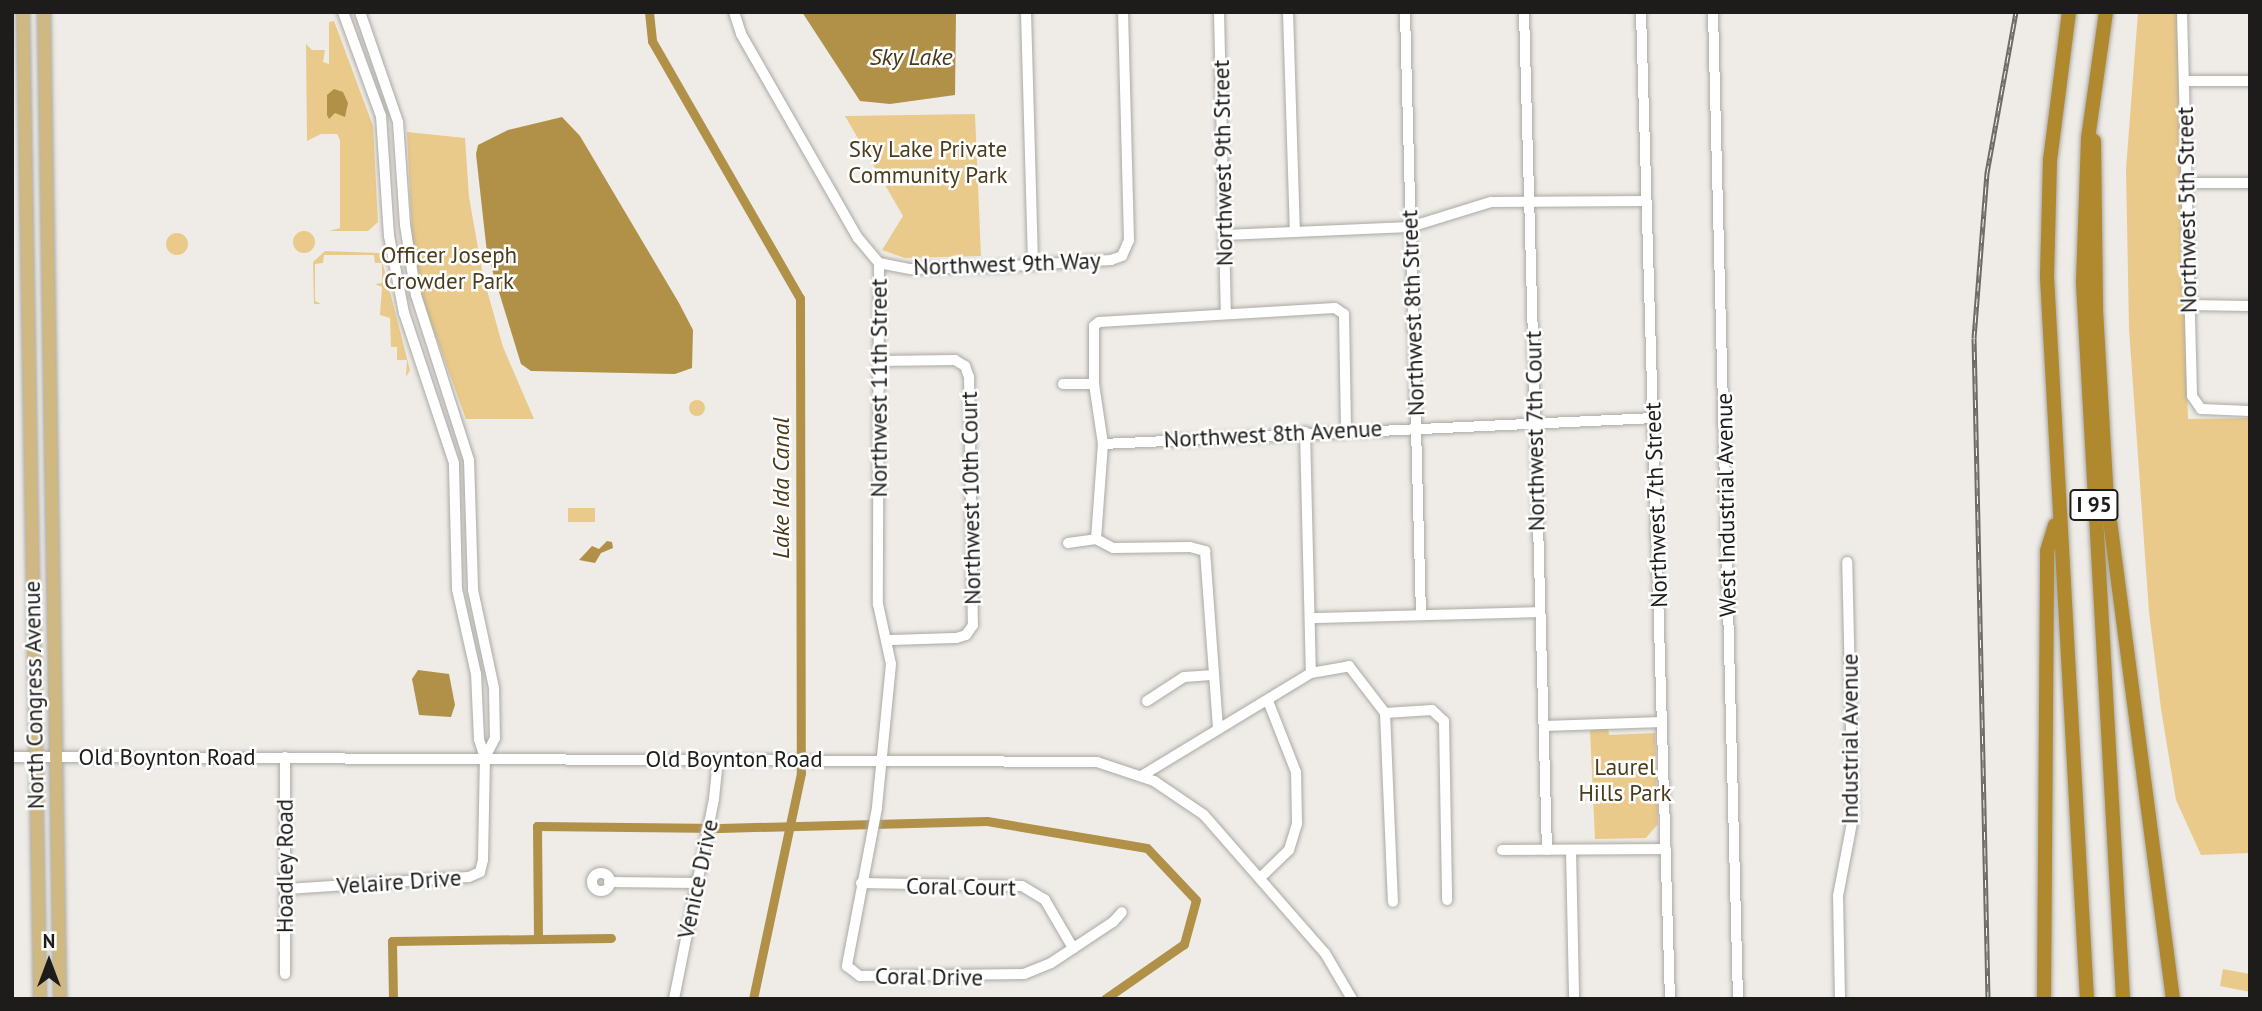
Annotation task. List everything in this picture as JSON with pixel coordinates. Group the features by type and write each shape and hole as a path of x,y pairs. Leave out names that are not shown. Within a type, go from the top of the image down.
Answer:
{"highway":[{"name":"I 95","path":"2069,12 2054,112 2047,218 2059,513 2087,999"},
{"name":"I 95","path":"2106,12 2091,111 2084,196 2083,302 2123,999"},
{"path":"2091,111 2098,172 2096,296 2107,498 2173,999"},
{"path":"2044,999 2048,551 2059,513"}],"main road":[{"name":"North Congress Avenue","path":"23,12 40,999"},
{"name":"North Congress Avenue","path":"44,12 59,999"},
{"path":"39,939 60,972"},
{"path":"40,963 59,999"}],"street":[{"path":"343,12 381,116 388,229 404,313 454,463 457,589 476,674 479,739 485,758"},
{"path":"360,12 398,122 404,225 419,309 469,460 472,590 494,688 495,738 485,758"},
{"name":"Northwest 11th Street","path":"734,12 741,34 858,238 879,263 878,604 889,640 891,664 881,760"},
{"path":"1026,12 1033,265"},
{"name":"Northwest 9th Way","path":"879,263 911,270 1111,260 1122,256 1128,245 1123,12"},
{"name":"Northwest 9th Street","path":"1219,12 1226,314"},
{"path":"1288,12 1295,230"},
{"name":"Northwest 8th Street","path":"1405,12 1421,614"},
{"name":"Northwest 7th Court","path":"1524,12 1547,850"},
{"name":"Northwest 7th Street","path":"1641,12 1670,999"},
{"name":"West Industrial Avenue","path":"1713,12 1738,999"},
{"name":"Northwest 5th Street","path":"2182,12 2192,396 2197,407 2250,411"},
{"path":"2184,81 2250,81"},
{"path":"2186,183 2250,183"},
{"path":"1225,235 1295,230 1410,228 1470,205 1646,201"},
{"path":"2189,305 2250,306"},
{"path":"1096,539 1102,444 1094,384 1094,326 1109,319 1340,311 1346,378 1346,430"},
{"name":"Northwest 10th Court","path":"880,361 955,360 965,366 970,440 970,631 956,638 889,640"},
{"path":"1063,384 1094,384"},
{"name":"Northwest 8th Avenue","path":"1102,444 1417,426 1654,418"},
{"path":"1305,432 1313,618 1311,673"},
{"path":"1068,543 1096,539 1113,548 1190,547 1205,552 1211,675 1218,727"},
{"name":"Industrial Avenue","path":"1840,999 1838,887 1853,817 1847,562"},
{"path":"1313,618 1539,612"},
{"path":"1143,775 1218,727 1268,701 1311,673 1349,666 1364,691 1385,713 1393,902"},
{"path":"1147,701 1184,677 1211,675"},
{"path":"1259,878 1290,850 1297,823 1296,772 1268,701"},
{"path":"1385,713 1432,710 1444,722 1447,900"},
{"path":"1544,726 1662,722"},
{"name":"Old Boynton Road","path":"12,757 1071,760 1143,775 1204,815 1325,953 1352,999"},
{"name":"Hoadley Road","path":"285,757 285,974"},
{"name":"Velaire Drive","path":"286,889 475,876 483,860 485,758"},
{"name":"Venice Drive","path":"674,999 712,814 718,760"},
{"name":"Coral Drive","path":"881,760 877,808 846,960 850,971 860,976 1010,977 1038,970 1113,922 1122,912"},
{"path":"1571,849 1574,999"},
{"path":"1502,850 1666,849"},
{"path":"609,882 697,883"},
{"name":"Coral Court","path":"861,883 1022,886 1045,900 1073,948"}],"green space":[{"path":"2138,12 2177,12 2188,419 2250,418 2250,853 2201,855 2176,800 2161,709 2149,612 2129,329 2126,169"},
{"path":"334,21 373,126 378,222 368,231 329,231 340,228 340,140 337,134 321,134 307,141 306,44 312,50 325,50 323,62 329,64 329,22"},
{"name":"Sky Lake Private Community Park","path":"975,114 981,256 905,258 882,250 903,216 845,116"},
{"name":"Officer Joseph Crowder Park","path":"407,132 465,138 469,197 483,276 503,347 534,419 466,419 423,301 412,237"},
{"path":"304,231 314,238 315,242 308,252 304,253 294,246 293,242 300,232"},
{"path":"177,233 187,240 188,244 181,254 177,255 167,248 166,244 173,234"},
{"path":"325,251 380,253 410,370 406,377 407,360 397,360 397,347 391,347 390,318 380,315 382,287 375,284 382,283 382,263 375,263 374,255 324,255 323,263 315,264 315,301 321,304 314,304 313,262"},
{"path":"697,400 703,402 703,414 697,416 691,414 689,408 691,402"},
{"path":"568,508 595,508 595,522 568,522"},
{"name":"Laurel Hills Park","path":"1608,728 1609,735 1655,733 1658,824 1646,838 1595,839 1590,730"},
{"path":"2223,969 2250,974 2250,992 2220,986"}],"water":[{"name":"Sky Lake","path":"802,12 956,12 955,95 890,104 860,101"},
{"path":"334,89 343,92 348,103 345,117 335,113 329,119 327,95"},
{"path":"562,117 580,136 693,330 692,368 675,374 531,371 521,364 487,253 476,154 478,145 508,130"},
{"path":"607,541 612,542 613,548 601,553 595,563 579,560 592,546 599,549"},
{"path":"418,670 449,674 455,705 451,717 419,715 412,679"}],"waterway":[{"name":"Lake Ida Canal","path":"649,12 652,41 800,298 801,773 753,999"},
{"path":"538,939 537,826 720,828 987,821 1147,848 1196,900 1184,944 1105,999"},
{"path":"393,999 392,941 611,938"}],"railway":[{"path":"1988,999 1974,338 1987,173 2016,12"}]}
